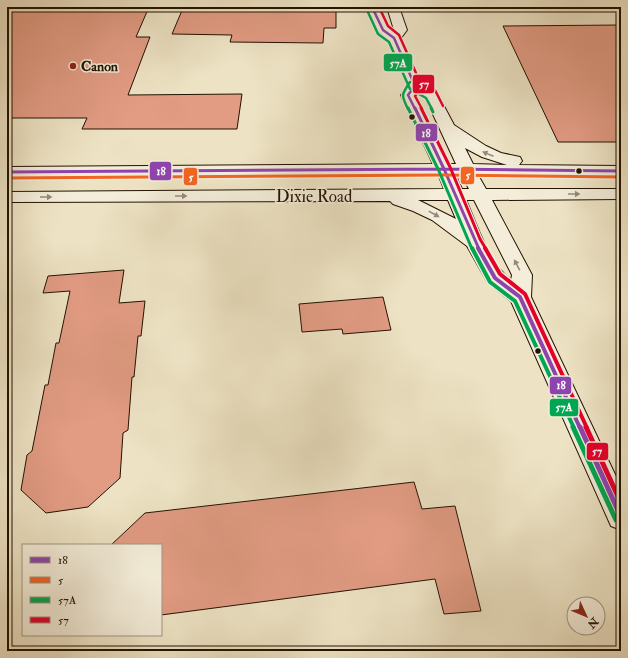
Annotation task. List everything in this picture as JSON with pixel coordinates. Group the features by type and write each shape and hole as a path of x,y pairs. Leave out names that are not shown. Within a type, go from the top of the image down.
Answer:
{"main road":[{"path":"372,7 383,30 394,38 415,86 431,94 467,169 482,194 522,275 520,297"},
{"path":"393,7 401,30 394,38"},
{"path":"415,86 408,95 431,140 475,242 495,278 520,297 621,518"},
{"path":"447,127 468,144 489,156 567,171"},
{"path":"384,170 412,162 423,156 430,149 431,140"},
{"name":"Dixie Road","path":"7,172 444,169 621,171"},
{"path":"502,235 503,224 509,212 523,200 535,194"},
{"name":"Dixie Road","path":"7,197 621,194"},
{"path":"384,195 421,206 455,225 475,242"}],"building":[{"name":"Canon","path":"7,7 149,7 136,37 150,37 128,95 242,94 237,129 82,129 87,118 7,118"},
{"path":"183,8 336,9 336,28 324,28 323,43 230,42 232,35 172,34"},
{"path":"621,25 621,142 558,142 503,26"},
{"path":"124,270 119,303 145,301 141,336 138,336 134,377 132,377 128,430 123,433 120,478 88,507 46,513 21,490 27,455 32,451 45,385 48,385 56,343 59,343 70,291 43,293 48,276"},
{"path":"383,297 391,330 343,334 342,329 302,332 299,304"},
{"path":"414,482 422,509 455,506 481,611 444,614 435,579 162,615 162,544 112,544 145,513"}],"transit line":[{"name":"18","path":"372,7 383,30 394,38 415,86 408,95 444,169 475,242 495,278 520,297 621,517"},
{"name":"57","path":"379,7 388,26 399,35 420,82 435,90 443,106"},
{"name":"57A","path":"367,10 378,34 389,42 410,89 426,98 433,112"},
{"name":"57A","path":"410,82 403,92 402,97 439,171 470,245 490,282 515,301 616,520"},
{"name":"57","path":"420,90 415,96 450,167 480,239 500,274 525,294 621,503"},
{"name":"18","path":"7,172 444,169 621,171"},
{"name":"5","path":"7,178 444,175 621,177"}],"place":[{"name":"Canon","path":"73,66"}]}
